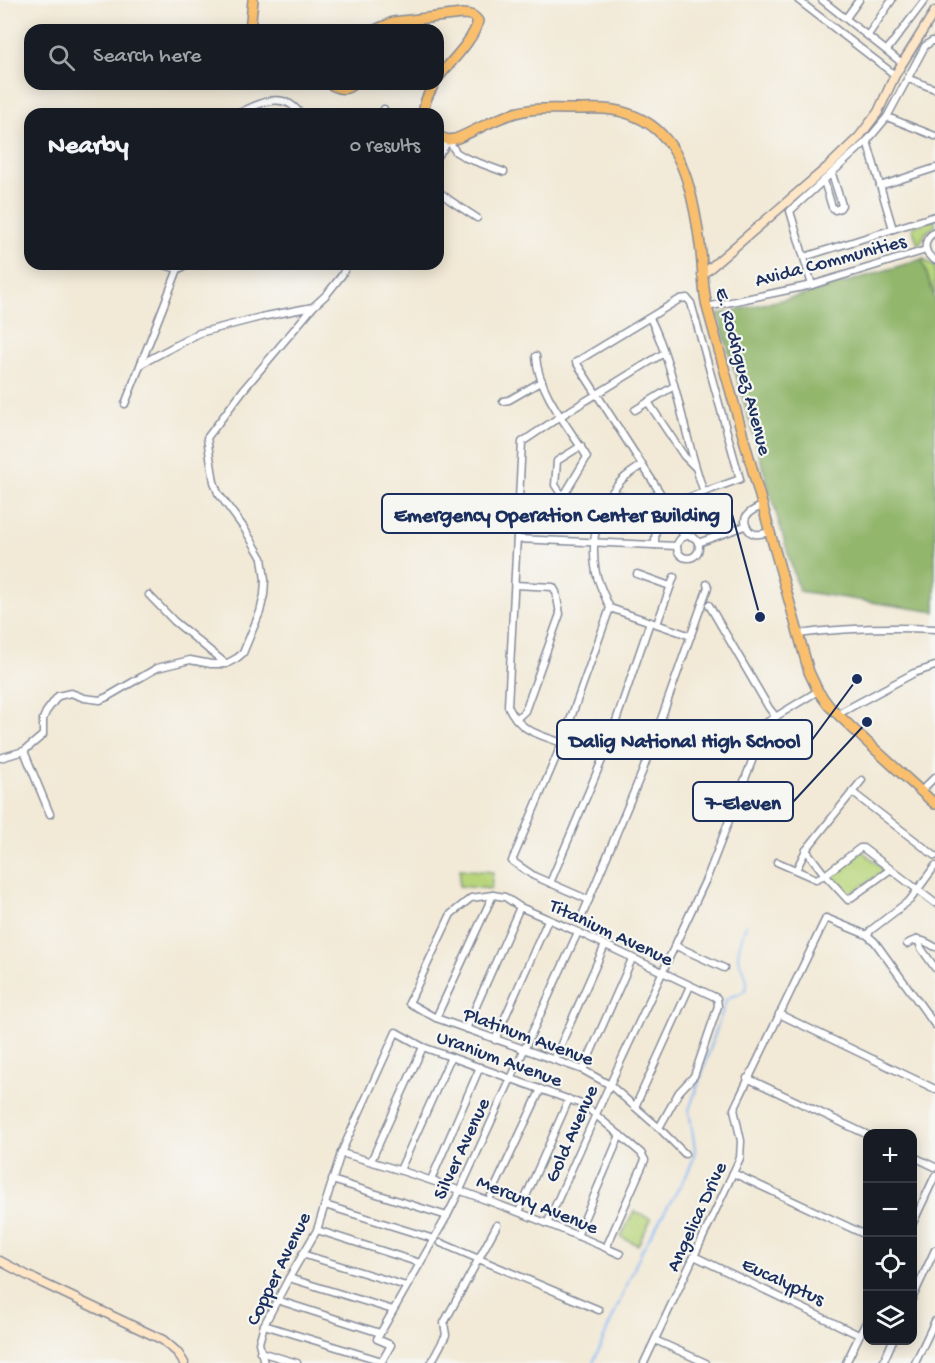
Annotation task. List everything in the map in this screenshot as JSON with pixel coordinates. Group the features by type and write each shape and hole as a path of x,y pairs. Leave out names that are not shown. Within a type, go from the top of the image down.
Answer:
{"main road":[{"path":"251,24 253,0"},
{"path":"388,24 462,14 471,14 476,17 478,21 475,30 444,70"},
{"path":"423,108 431,90"},
{"name":"E. Rodriguez Avenue","path":"448,140 455,140 496,119 531,109 611,110 638,117 661,132 670,143 683,169 697,220 707,307 809,672 819,691 838,714 935,804"},
{"path":"444,138 448,140"}],"street":[{"path":"798,0 895,75"},
{"path":"822,0 902,63"},
{"path":"846,18 859,0"},
{"path":"868,35 892,0"},
{"path":"887,50 925,0"},
{"path":"702,274 831,164 859,136 878,112 895,75 935,11"},
{"path":"812,285 790,211 867,141 887,117 925,46 933,41"},
{"path":"909,79 935,89"},
{"path":"251,108 269,100 281,101 294,108"},
{"path":"887,117 935,136"},
{"path":"444,148 448,140 456,152 466,158 504,171"},
{"path":"867,141 893,229"},
{"path":"880,186 935,168"},
{"path":"824,181 832,207 835,210 840,208 842,205 832,174"},
{"path":"444,195 477,218"},
{"path":"804,256 935,216"},
{"path":"935,232 926,241 926,250 935,260"},
{"name":"Avida Communities","path":"707,307 812,285 926,250"},
{"path":"125,404 177,270"},
{"path":"0,758 24,751 43,735 45,712 58,696 71,693 84,698 100,700 157,668 190,660 226,664 243,653 260,612 265,580 262,558 244,528 218,493 207,438 244,389 313,306 327,294 344,270"},
{"path":"668,506 740,479 691,303 687,298 680,299 576,362 596,394 642,465 668,506 672,512 684,537"},
{"path":"141,364 199,333 313,306"},
{"path":"650,318 664,352 704,492"},
{"path":"562,743 523,728 508,706 522,442 664,352"},
{"path":"536,356 547,394 587,457 563,497 555,485 557,461 580,446"},
{"path":"503,401 509,400 542,381"},
{"path":"634,410 674,386"},
{"path":"648,402 684,456 696,469"},
{"path":"589,900 534,876 512,861 562,743 610,608 597,575 594,542 597,519 621,481 642,465"},
{"path":"763,506 747,515 746,525 754,533 770,532"},
{"path":"655,545 655,528 672,512"},
{"path":"698,543 746,525"},
{"path":"684,537 693,537 698,543 698,551 690,557 680,554 677,546 679,540 684,537"},
{"path":"517,539 677,546"},
{"path":"637,574 670,586"},
{"path":"550,884 605,753 654,623 674,577"},
{"path":"582,916 644,770 708,587 707,584"},
{"path":"516,585 553,587 560,614 525,711 516,719"},
{"path":"148,595 174,621 226,664"},
{"path":"709,605 776,717 819,691"},
{"path":"610,608 691,636"},
{"path":"798,634 852,628 935,629"},
{"path":"838,714 914,673 935,666"},
{"name":"Gold Avenue","path":"547,1224 715,860 767,722 776,717"},
{"path":"24,751 50,814"},
{"path":"921,791 935,777"},
{"path":"796,870 806,850 862,780"},
{"path":"852,792 935,856"},
{"path":"777,862 816,879 863,848 935,903"},
{"path":"806,850 848,900 891,870"},
{"path":"935,866 910,900 869,933 935,1025"},
{"path":"436,1018 493,895"},
{"name":"Titanium Avenue","path":"493,895 505,897 520,907 717,998 718,1006 694,1076 679,1092 659,1128"},
{"name":"Platinum Avenue","path":"493,895 471,898 451,914 409,1003 436,1018 583,1070 610,1085 685,1154"},
{"path":"466,1029 520,907"},
{"name":"Angelica Drive","path":"644,1363 740,1158 741,1141 734,1109 826,918 869,933"},
{"path":"495,1040 548,920"},
{"name":"Silver Avenue","path":"380,1333 460,1190 578,932"},
{"path":"907,944 918,939 935,947"},
{"path":"918,939 921,948 935,968"},
{"path":"554,1060 605,945"},
{"path":"676,946 724,968"},
{"path":"583,1070 632,958"},
{"path":"635,1107 690,986"},
{"path":"779,1014 935,1089"},
{"name":"Uranium Avenue","path":"396,1032 423,1047 584,1105 641,1153 645,1160 606,1248"},
{"name":"Copper Avenue","path":"264,1363 259,1343 264,1325 317,1230 341,1153 396,1032"},
{"path":"371,1161 423,1047"},
{"path":"400,1170 451,1057"},
{"path":"431,1180 480,1067"},
{"path":"747,1078 863,1133"},
{"path":"489,1200 541,1089"},
{"path":"519,1212 569,1099"},
{"path":"577,1236 620,1135"},
{"name":"Mercury Avenue","path":"341,1153 489,1200 620,1254"},
{"path":"917,1158 935,1167"},
{"path":"733,1173 863,1234"},
{"path":"917,1214 935,1176"},
{"path":"332,1180 447,1216"},
{"path":"325,1205 434,1239"},
{"path":"431,1363 446,1335 444,1323 497,1225"},
{"path":"317,1230 420,1263"},
{"path":"441,1243 599,1310"},
{"path":"916,1291 935,1250"},
{"path":"302,1254 406,1286"},
{"name":"Eucalyptus","path":"694,1256 859,1335"},
{"path":"0,1261 163,1340 177,1352 184,1363"},
{"path":"289,1278 393,1310"},
{"path":"264,1325 382,1362 392,1345 377,1339 380,1333 277,1300"},
{"path":"915,1363 935,1322"},
{"path":"846,1363 863,1326"},
{"path":"655,1340 706,1363"},
{"path":"883,1363 891,1345"},
{"path":"260,1352 297,1363"}],"green space":[{"path":"935,219 935,227 923,236 918,245 912,227"},
{"path":"922,259 935,265 935,293 933,294"},
{"path":"922,259 935,299 935,612 799,591 718,314 812,293"},
{"path":"621,494 639,504 621,535 604,525"},
{"path":"862,851 885,870 848,896 831,876"},
{"path":"460,869 493,872 491,889 459,886"},
{"path":"634,1211 651,1219 638,1245 621,1237"}],"water":[{"path":"653,493 662,506 654,511 646,498"}],"waterway":[{"path":"593,1363 642,1250 693,1160 695,1149 689,1110 727,998 743,992 747,986 746,976 738,956 746,924"}],"place":[{"name":"Emergency Operation Center Building","path":"760,617"},
{"name":"Dalig National High School","path":"857,679"},
{"name":"7-Eleven","path":"867,722"}]}
